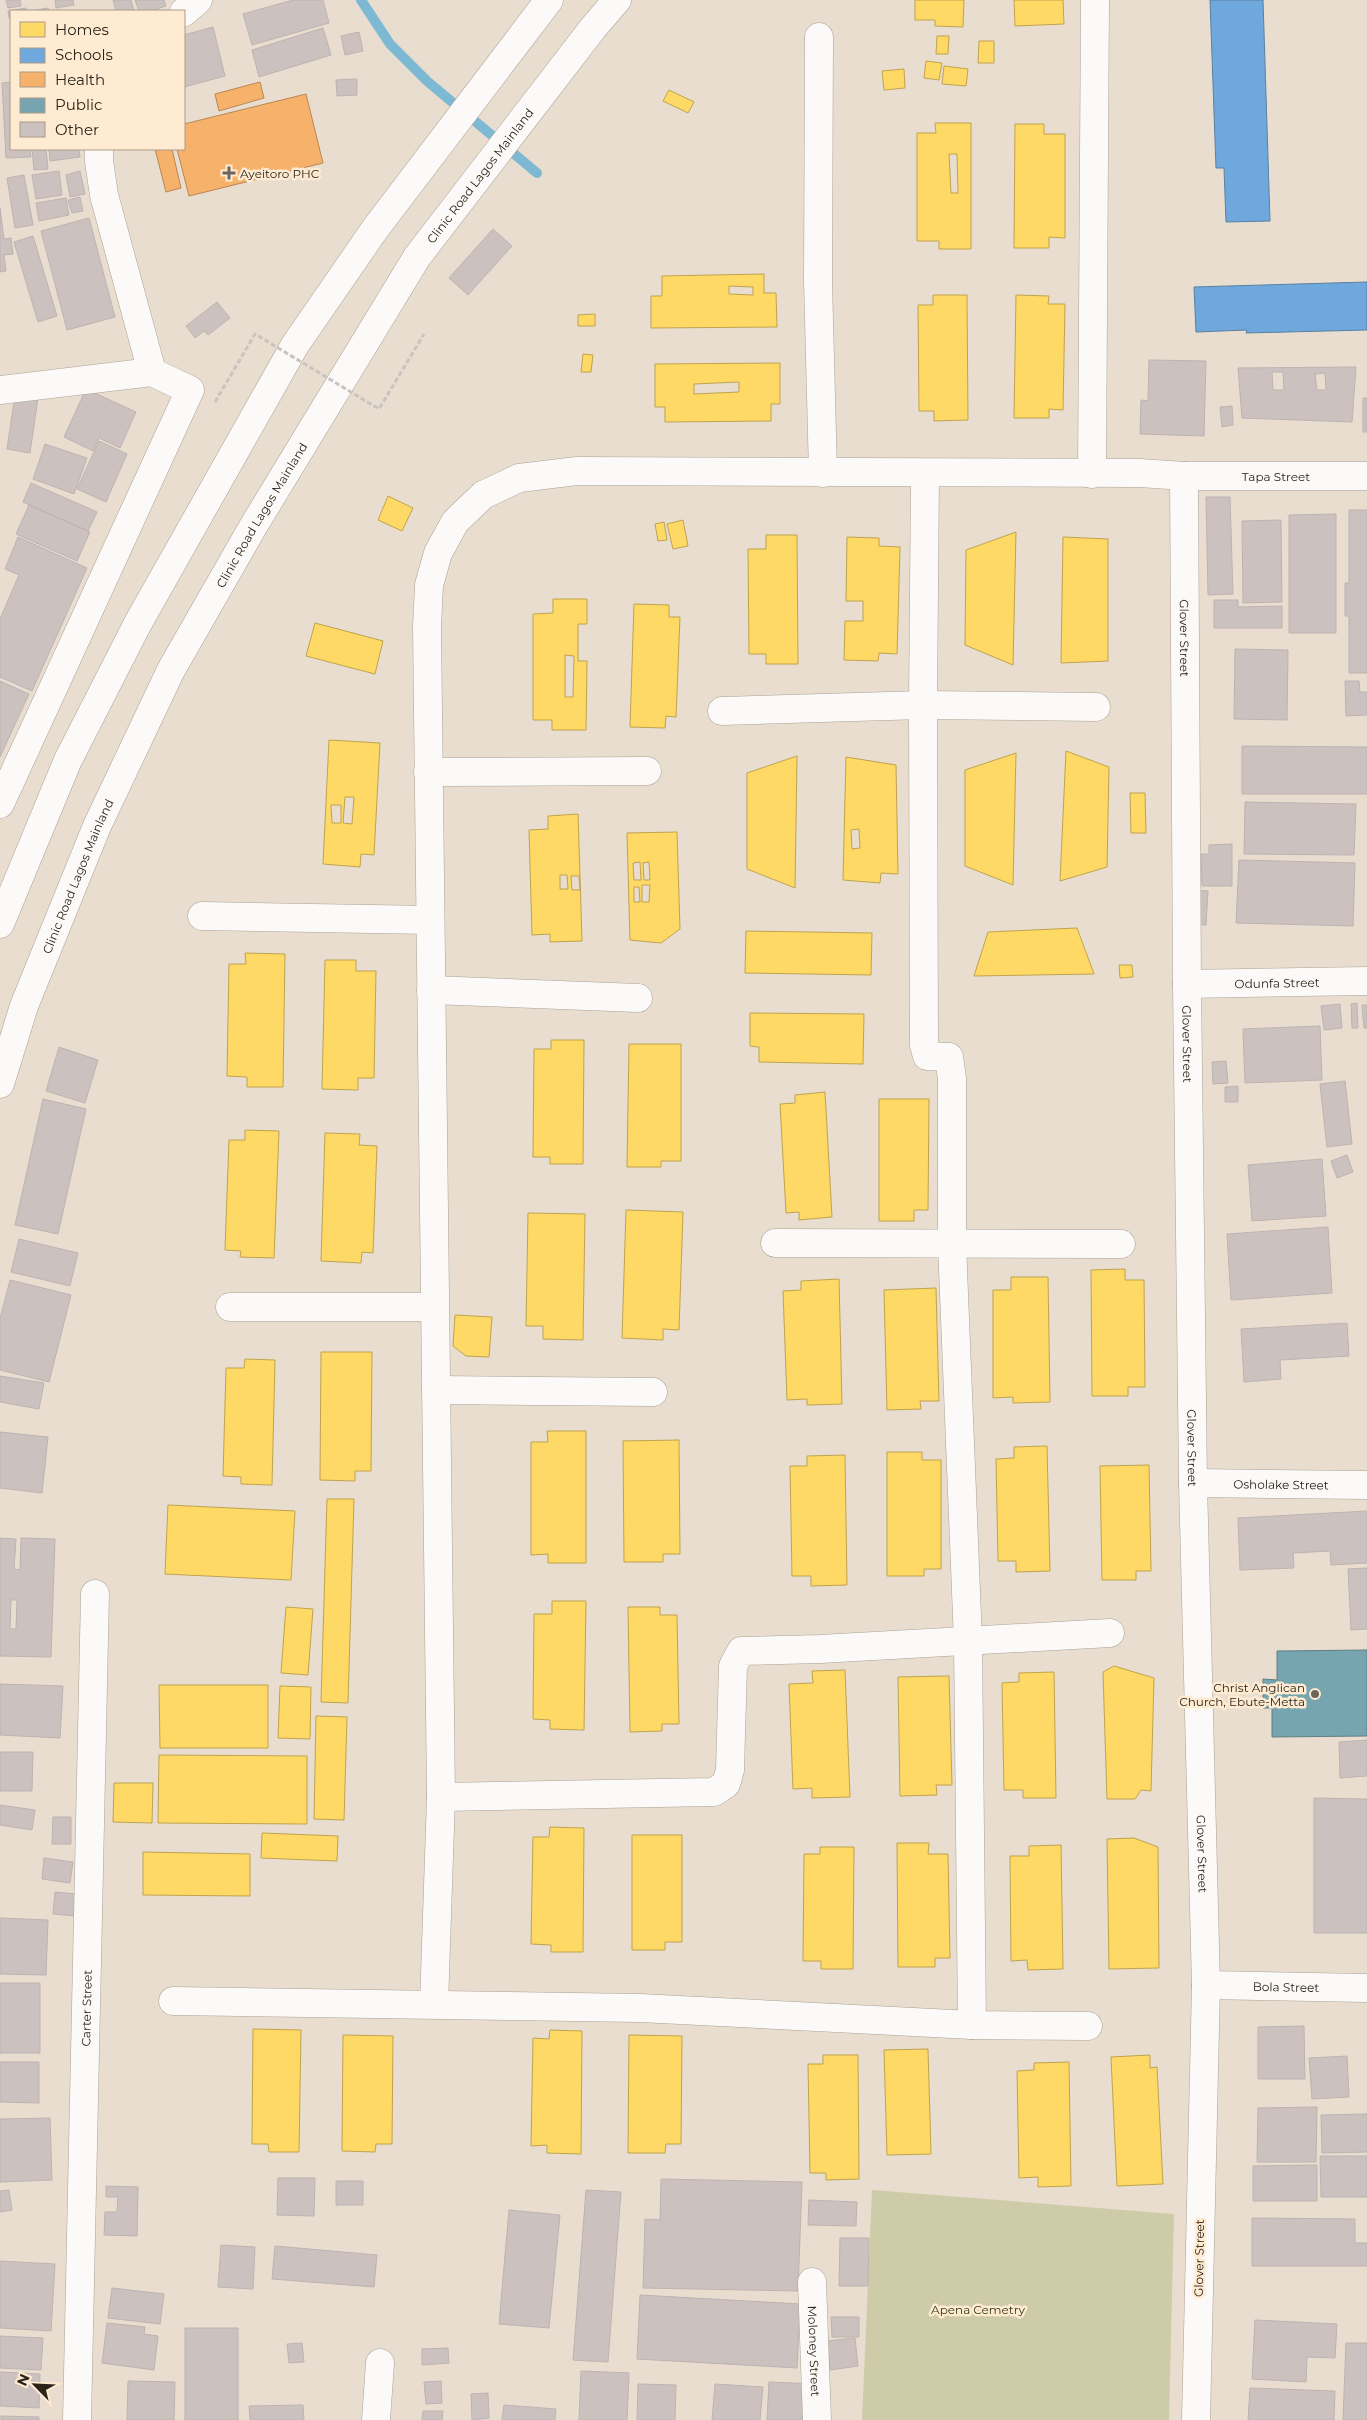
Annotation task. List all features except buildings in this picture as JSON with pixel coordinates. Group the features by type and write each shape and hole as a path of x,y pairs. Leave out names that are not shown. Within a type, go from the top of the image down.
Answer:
{"street":[{"path":"185,11 198,0"},
{"path":"0,924 68,760 138,623 295,345 375,229 549,0"},
{"name":"Clinic Road Lagos Mainland","path":"0,1084 24,1006 97,826 171,670 254,524 417,257 593,28 617,0"},
{"path":"1092,474 1095,0"},
{"path":"819,37 818,282 823,473"},
{"path":"99,150 98,161 104,195 152,372"},
{"path":"0,390 152,372 190,390 0,804"},
{"name":"Tapa Street","path":"434,2004 441,1797 427,627 429,585 438,554 455,522 482,495 519,478 577,471 1367,476"},
{"path":"925,474 922,705 924,1045 927,1056 949,1057 952,1079 952,1244 968,1641 972,2025"},
{"name":"Glover Street","path":"1184,476 1187,984 1193,1483 1206,1985 1196,2420"},
{"path":"722,711 922,705 1096,706"},
{"path":"428,772 648,771"},
{"path":"202,916 430,920"},
{"name":"Odunfa Street","path":"1187,984 1367,981"},
{"path":"431,990 638,998"},
{"path":"774,1243 1121,1244"},
{"path":"230,1307 435,1307"},
{"path":"436,1390 653,1392"},
{"name":"Osholake Street","path":"1193,1483 1367,1486"},
{"name":"Carter Street","path":"77,2420 95,1594"},
{"path":"441,1797 714,1792 726,1784 730,1770 733,1666 741,1651 820,1649 1110,1633"},
{"name":"Bola Street","path":"1206,1985 1367,1988"},
{"path":"173,2001 640,2008 972,2025 1088,2026"},
{"name":"Moloney Street","path":"812,2282 817,2420"},
{"path":"376,2420 380,2363"}],"path":[{"path":"215,402 255,334 379,409 424,334"}],"green space":[{"name":"Apena Cemetry","path":"872,2190 1174,2214 1169,2420 862,2420"}],"waterway":[{"path":"361,0 390,44 427,81 537,173"}],"place":[{"name":"Ayeitoro PHC","path":"229,173"},
{"name":"Christ Anglican Church, Ebute-Metta","path":"1315,1694"}]}
